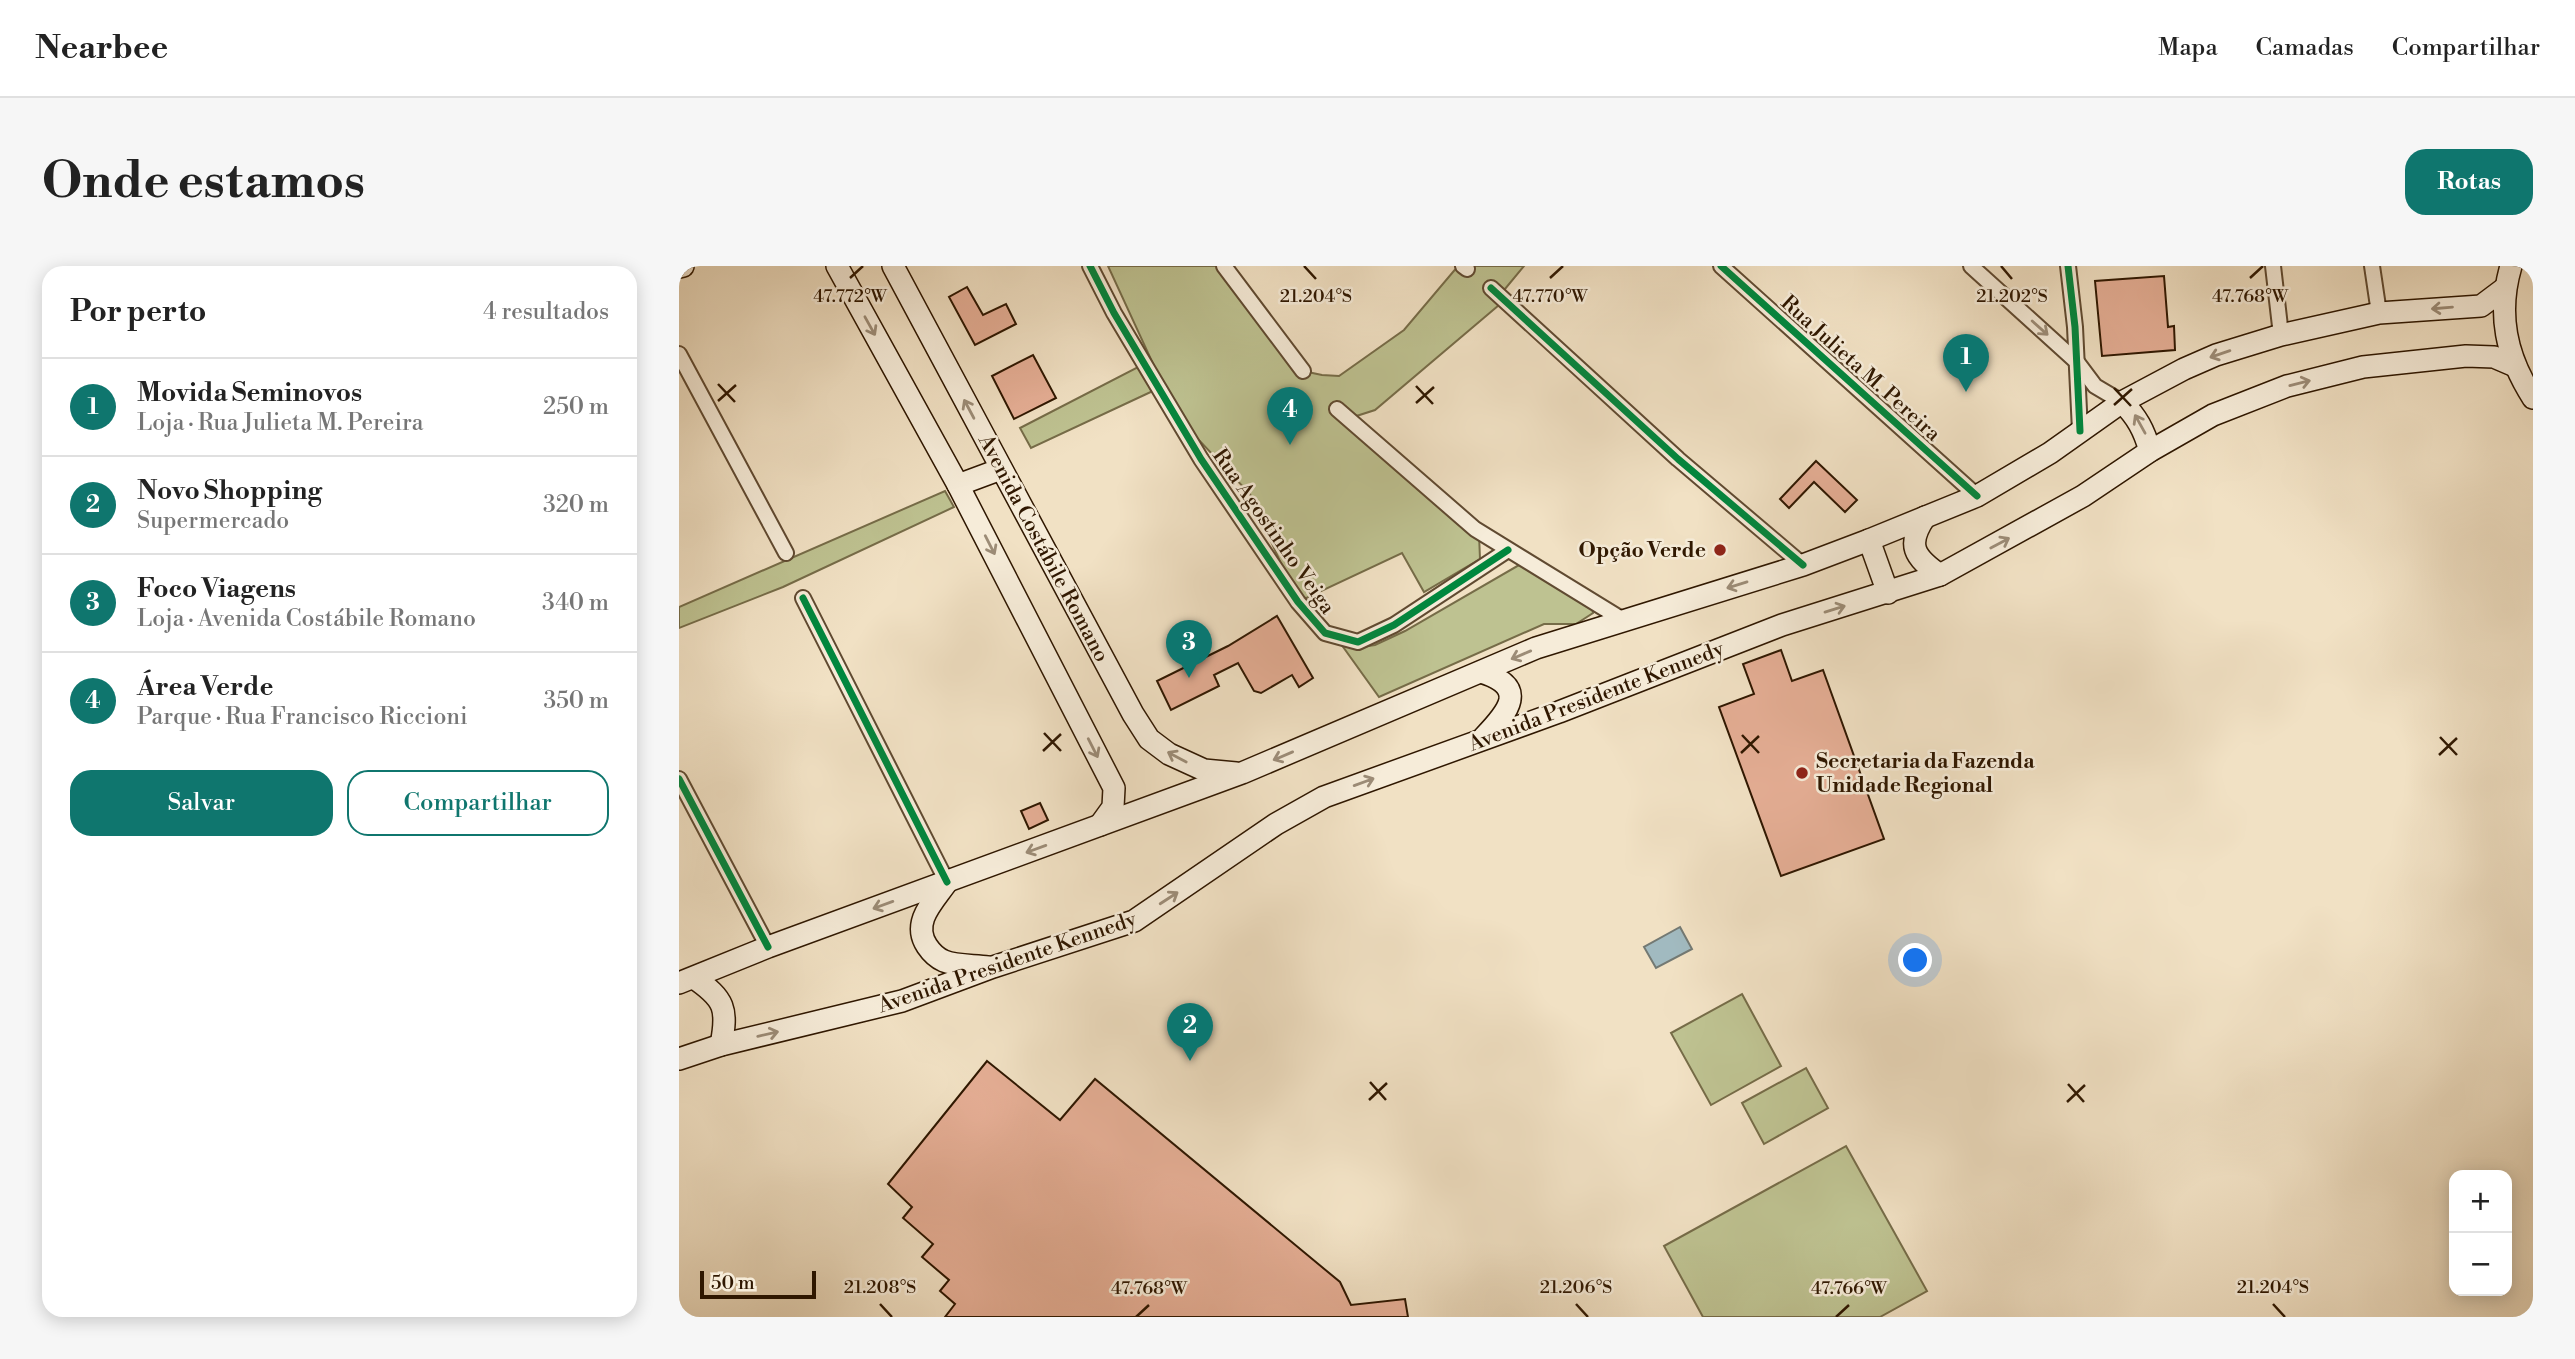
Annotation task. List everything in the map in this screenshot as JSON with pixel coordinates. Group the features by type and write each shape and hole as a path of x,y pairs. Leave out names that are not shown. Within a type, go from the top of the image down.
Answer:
{"main road":[{"path":"837,266 958,485 1114,788 1113,807 1100,825"},
{"name":"Avenida Costábile Romano","path":"893,266 1149,739 1170,754 1204,770 1242,773"},
{"path":"2511,266 2505,288 2503,313 2506,337 2515,366 2533,398"},
{"path":"687,980 768,947 1242,773 1536,648 1803,565 1977,496 2050,453 2122,402 2215,355 2281,335 2379,313 2481,306 2505,288"},
{"name":"Avenida Presidente Kennedy","path":"679,1059 721,1045 902,1001 993,967 1134,921 1276,824 1324,797 1480,741 1772,629 1940,575 2083,496 2150,451 2226,410 2287,386 2363,367 2466,356 2494,358 2515,366"},
{"path":"2122,402 2135,415 2144,430 2150,451"},
{"path":"958,485 1001,469"},
{"path":"1925,517 1914,536 1914,547 1926,565 1940,575"},
{"path":"1869,540 1888,593"},
{"path":"1480,741 1504,716 1512,698 1510,690 1500,681 1481,672"},
{"path":"947,882 922,920 922,939 932,953 945,961 993,967"},
{"path":"687,980 714,991 723,1004 726,1019 721,1045"}],"street":[{"name":"Rua Agostinho Veiga","path":"1090,266 1114,313 1201,459 1298,602 1325,633 1357,642 1394,625 1508,550"},
{"path":"1224,266 1303,370"},
{"name":"Rua Julieta M. Pereira","path":"1721,266 1977,496"},
{"path":"1971,266 2077,362 2095,386 2122,402"},
{"path":"2068,266 2080,431"},
{"path":"2273,266 2281,335"},
{"path":"2372,266 2379,313"},
{"path":"1491,288 1678,459 1803,565"},
{"path":"679,354 786,553"},
{"path":"1337,409 1475,529 1623,620"},
{"path":"803,598 947,882"},
{"path":"679,779 768,947"}],"green space":[{"path":"1108,266 1225,266 1303,371 1339,376 1404,330 1458,266 1524,266 1500,295 1499,305 1375,410 1344,420 1479,534 1480,559 1424,592 1402,553 1298,602 1250,494 1178,418"},
{"path":"1140,366 1155,390 1031,448 1020,428"},
{"path":"945,491 954,507 783,587 679,628 679,607"},
{"path":"1526,561 1591,600 1593,613 1576,624 1544,624 1379,697 1341,644 1355,648 1375,645 1405,631"},
{"path":"1742,994 1781,1066 1711,1105 1671,1033"},
{"path":"1806,1068 1828,1108 1764,1144 1742,1103"},
{"path":"1846,1146 1927,1291 1880,1317 1703,1317 1664,1246"}],"water":[{"path":"1680,927 1692,949 1656,968 1644,947"}],"building":[{"path":"2164,276 2168,327 2174,326 2175,350 2102,356 2095,281"},
{"path":"967,287 983,315 1006,304 1016,324 975,345 949,297"},
{"path":"1033,355 1056,398 1014,419 992,376"},
{"path":"1816,461 1857,500 1845,512 1814,482 1789,508 1780,499"},
{"path":"1277,616 1313,678 1299,687 1292,675 1261,693 1254,691 1238,663 1214,675 1219,686 1171,710 1157,681 1228,646"},
{"name":"Secretaria da Fazenda Unidade Regional","path":"1781,650 1792,681 1823,670 1884,839 1781,876 1719,707 1754,694 1743,664"},
{"path":"1040,803 1048,820 1029,829 1021,811"},
{"path":"987,1061 1060,1120 1095,1079 1340,1282 1351,1305 1405,1299 1408,1317 945,1317 955,1304 940,1291 949,1280 922,1257 933,1244 903,1218 912,1207 888,1184"}],"cycle path":[{"path":"1090,266 1114,313 1201,459 1298,602 1325,633 1358,642 1394,625 1508,550"},
{"path":"1721,266 1977,496"},
{"path":"2068,266 2075,327 2080,431"},
{"path":"1491,288 1678,459 1803,565"},
{"path":"803,598 947,882"},
{"path":"679,779 768,947"}],"place":[{"name":"Movida Seminovos","path":"1966,392"},
{"name":"Área Verde","path":"1290,445"},
{"name":"Opção Verde","path":"1720,550"},
{"name":"Foco Viagens","path":"1189,678"},
{"name":"Secretaria da Fazenda Unidade Regional","path":"1802,773"},
{"name":"Novo Shopping","path":"1190,1061"}]}
